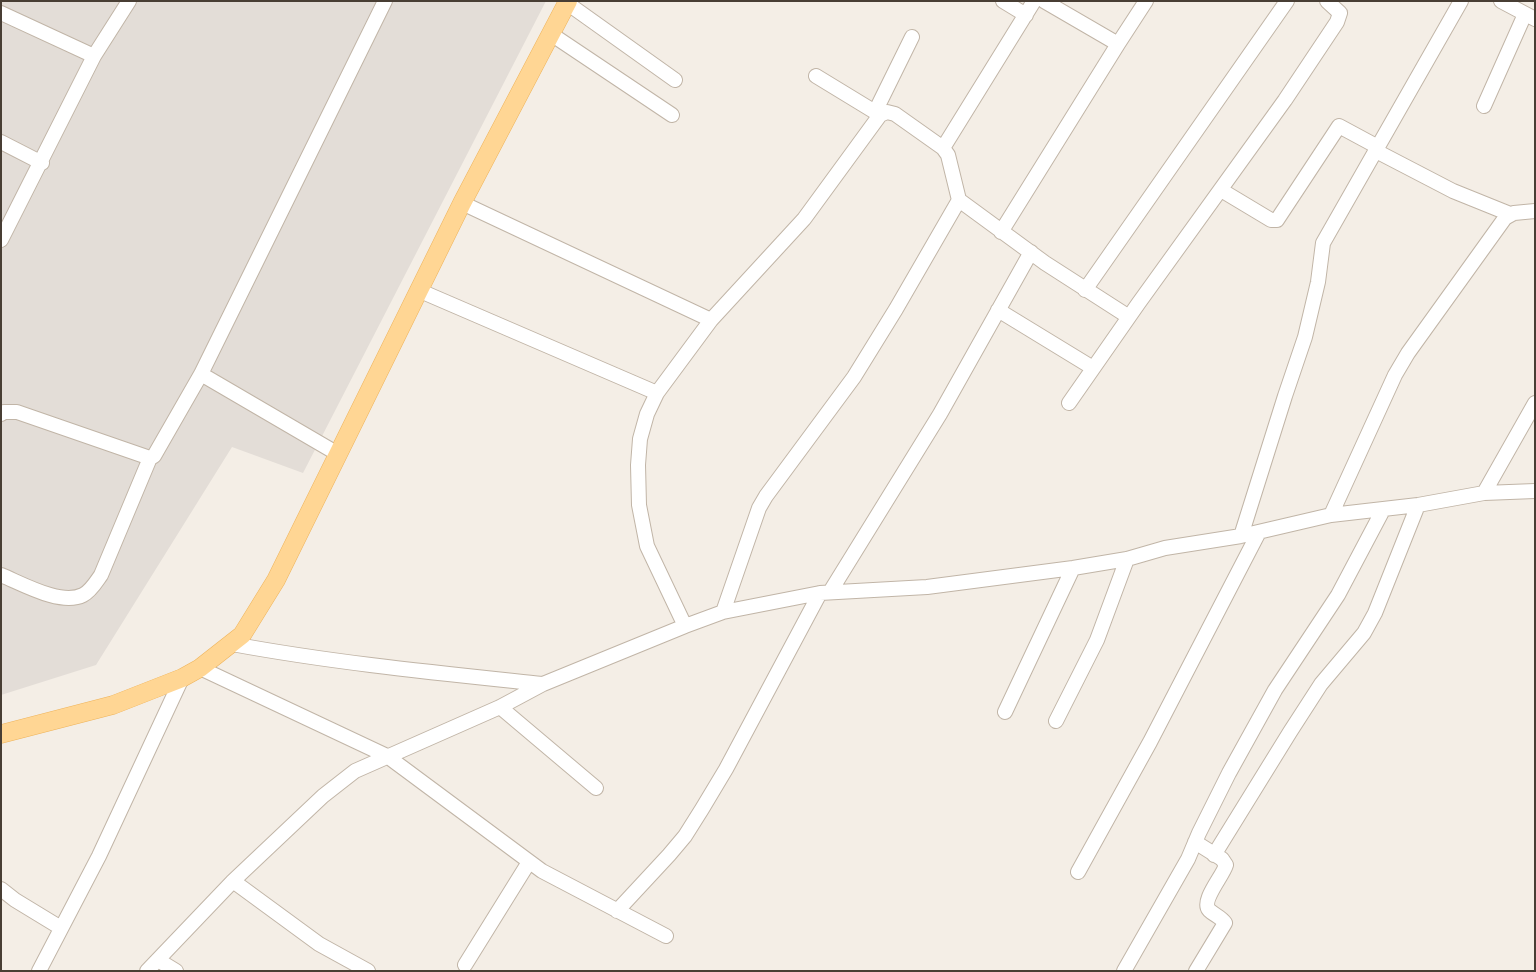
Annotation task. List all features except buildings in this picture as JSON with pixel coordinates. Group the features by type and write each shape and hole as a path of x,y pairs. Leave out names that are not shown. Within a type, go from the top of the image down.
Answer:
{"main road":[{"path":"1,734 113,705 182,678 200,668 242,635 276,580 418,290 568,2"}],"street":[{"path":"1,240 42,163 94,56 129,1"},
{"path":"1,575 54,597 70,598 84,595 94,586 101,575 150,458 154,456 201,374 385,1"},
{"path":"1003,1 1026,15"},
{"path":"943,148 1034,1"},
{"path":"1044,1 1118,44"},
{"path":"1001,232 1146,1"},
{"path":"1085,290 1287,1"},
{"path":"1069,403 1285,100 1337,22 1340,13 1327,1"},
{"path":"1241,536 1305,337 1318,282 1322,243 1461,1"},
{"path":"1484,106 1530,16 1501,1"},
{"path":"568,2 675,80"},
{"path":"1,13 94,56"},
{"path":"551,34 672,115"},
{"path":"685,626 648,546 639,504 638,465 640,439 647,414 657,393 711,320 804,219 877,113 912,38"},
{"path":"816,76 877,113 887,112 895,114 943,148 948,155 958,200 1085,290 1129,317"},
{"path":"1221,190 1271,220 1277,220 1338,126 1452,191 1510,214 1535,211"},
{"path":"1,142 42,163"},
{"path":"723,612 762,502 854,377 896,309 958,200"},
{"path":"462,203 711,320"},
{"path":"1331,515 1385,395 1404,361 1494,233 1510,214"},
{"path":"617,911 685,836 702,809 825,592 940,414 1031,252"},
{"path":"418,290 657,393"},
{"path":"998,310 1093,368"},
{"path":"201,374 338,454"},
{"path":"1484,493 1535,403"},
{"path":"1,414 4,412 17,412 150,458"},
{"path":"147,971 233,881 323,796 355,772 387,756 500,707 543,684 723,612 825,592 927,587 1073,568 1127,559 1165,548 1241,536 1331,515 1418,505 1484,493 1535,491"},
{"path":"1214,855 1321,684 1364,633 1375,613 1418,505"},
{"path":"1124,971 1188,859 1229,773 1275,690 1328,611 1383,510"},
{"path":"1078,872 1150,742 1258,532"},
{"path":"1056,721 1097,640 1127,559"},
{"path":"1005,712 1073,568"},
{"path":"232,644 300,656 396,669 543,684"},
{"path":"200,668 387,756 529,862 563,883 666,936"},
{"path":"39,971 99,856 182,678"},
{"path":"500,707 596,788"},
{"path":"1195,842 1225,862 1226,865 1207,903 1210,910 1225,923 1196,971"},
{"path":"465,965 529,862"},
{"path":"233,881 319,944 368,971"},
{"path":"1,889 61,928"},
{"path":"158,960 176,971"}],"shaded area":[{"path":"1,1 546,1 303,473 232,447 96,665 1,695"}]}
